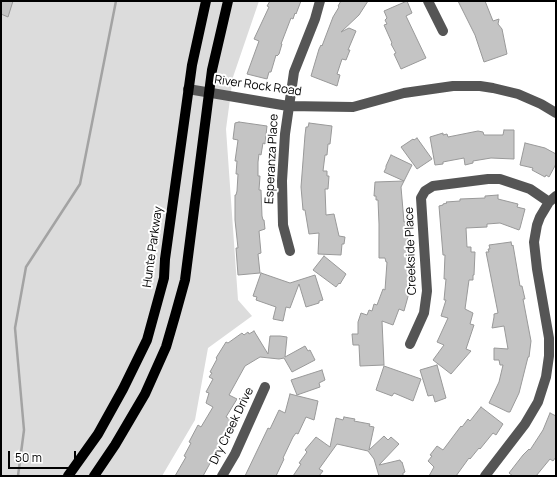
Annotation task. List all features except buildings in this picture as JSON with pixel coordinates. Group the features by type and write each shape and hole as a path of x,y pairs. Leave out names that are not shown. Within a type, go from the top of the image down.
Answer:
{"main road":[{"name":"Hunte Parkway","path":"68,476 98,434 123,389 147,340 164,278 165,259 188,89 206,1"},
{"path":"94,476 115,444 144,394 166,346 175,316 185,280 212,70 228,1"}],"street":[{"name":"Esperanza Place","path":"290,251 283,225 282,205 285,134 288,106 294,72 315,19 320,1"},
{"path":"428,1 443,31"},
{"name":"River Rock Road","path":"188,89 288,106 353,107 404,93 466,86 493,88 518,94 541,104 556,113"},
{"name":"Creekside Place","path":"410,344 424,313 427,291 422,198 425,192 433,186 488,179 500,179 530,189 553,199"},
{"path":"485,476 529,418 541,395 546,377 549,356 549,338 537,269 534,242 540,217 553,199"},
{"name":"Dry Creek Drive","path":"222,476 235,454 265,386"}],"shaded area":[{"path":"1,1 259,1 233,77 226,129 238,300 252,316 208,348 195,420 162,476 1,476"}],"waterway":[{"path":"18,476 24,430 15,328 26,267 80,184 116,1"}]}
